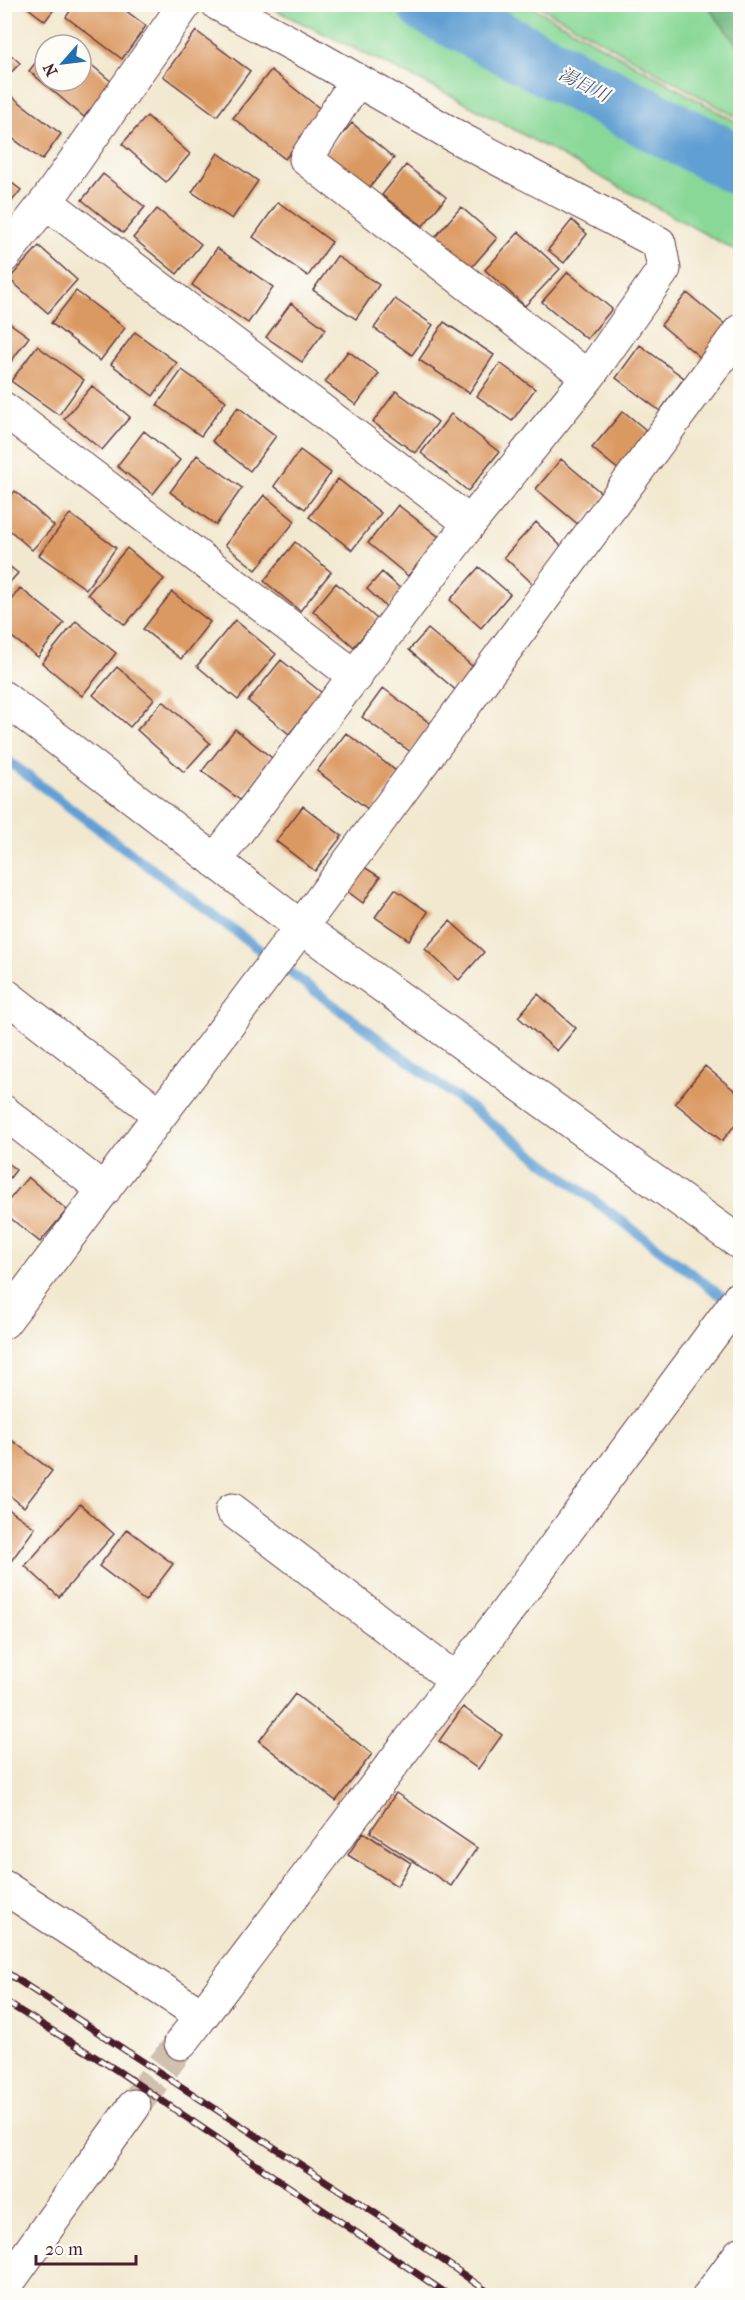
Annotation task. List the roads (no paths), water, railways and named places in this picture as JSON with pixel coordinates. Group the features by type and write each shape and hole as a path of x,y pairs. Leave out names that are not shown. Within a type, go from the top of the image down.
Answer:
{"street":[{"path":"4,256 46,202 185,4"},
{"path":"215,861 470,523 588,377 664,269 659,243 464,141 218,4"},
{"path":"357,80 306,159 588,377"},
{"path":"46,202 470,523"},
{"path":"4,1322 285,949 741,331"},
{"path":"4,409 356,677"},
{"path":"4,698 215,861 285,949 741,1243"},
{"path":"4,994 160,1115"},
{"path":"4,1112 104,1190"},
{"path":"181,2043 456,1680 735,1304"},
{"path":"232,1510 456,1680"},
{"path":"4,1887 201,2015"},
{"path":"4,2288 134,2106"},
{"path":"709,2295 741,2254"}],"waterway":[{"name":"湯日川","path":"427,4 740,166"},
{"path":"4,758 731,1303"}],"tunnel":[{"path":"134,2106 181,2043"}],"railway":[{"path":"4,1971 384,2219 494,2296"},
{"path":"4,2001 118,2071 450,2296"}]}
